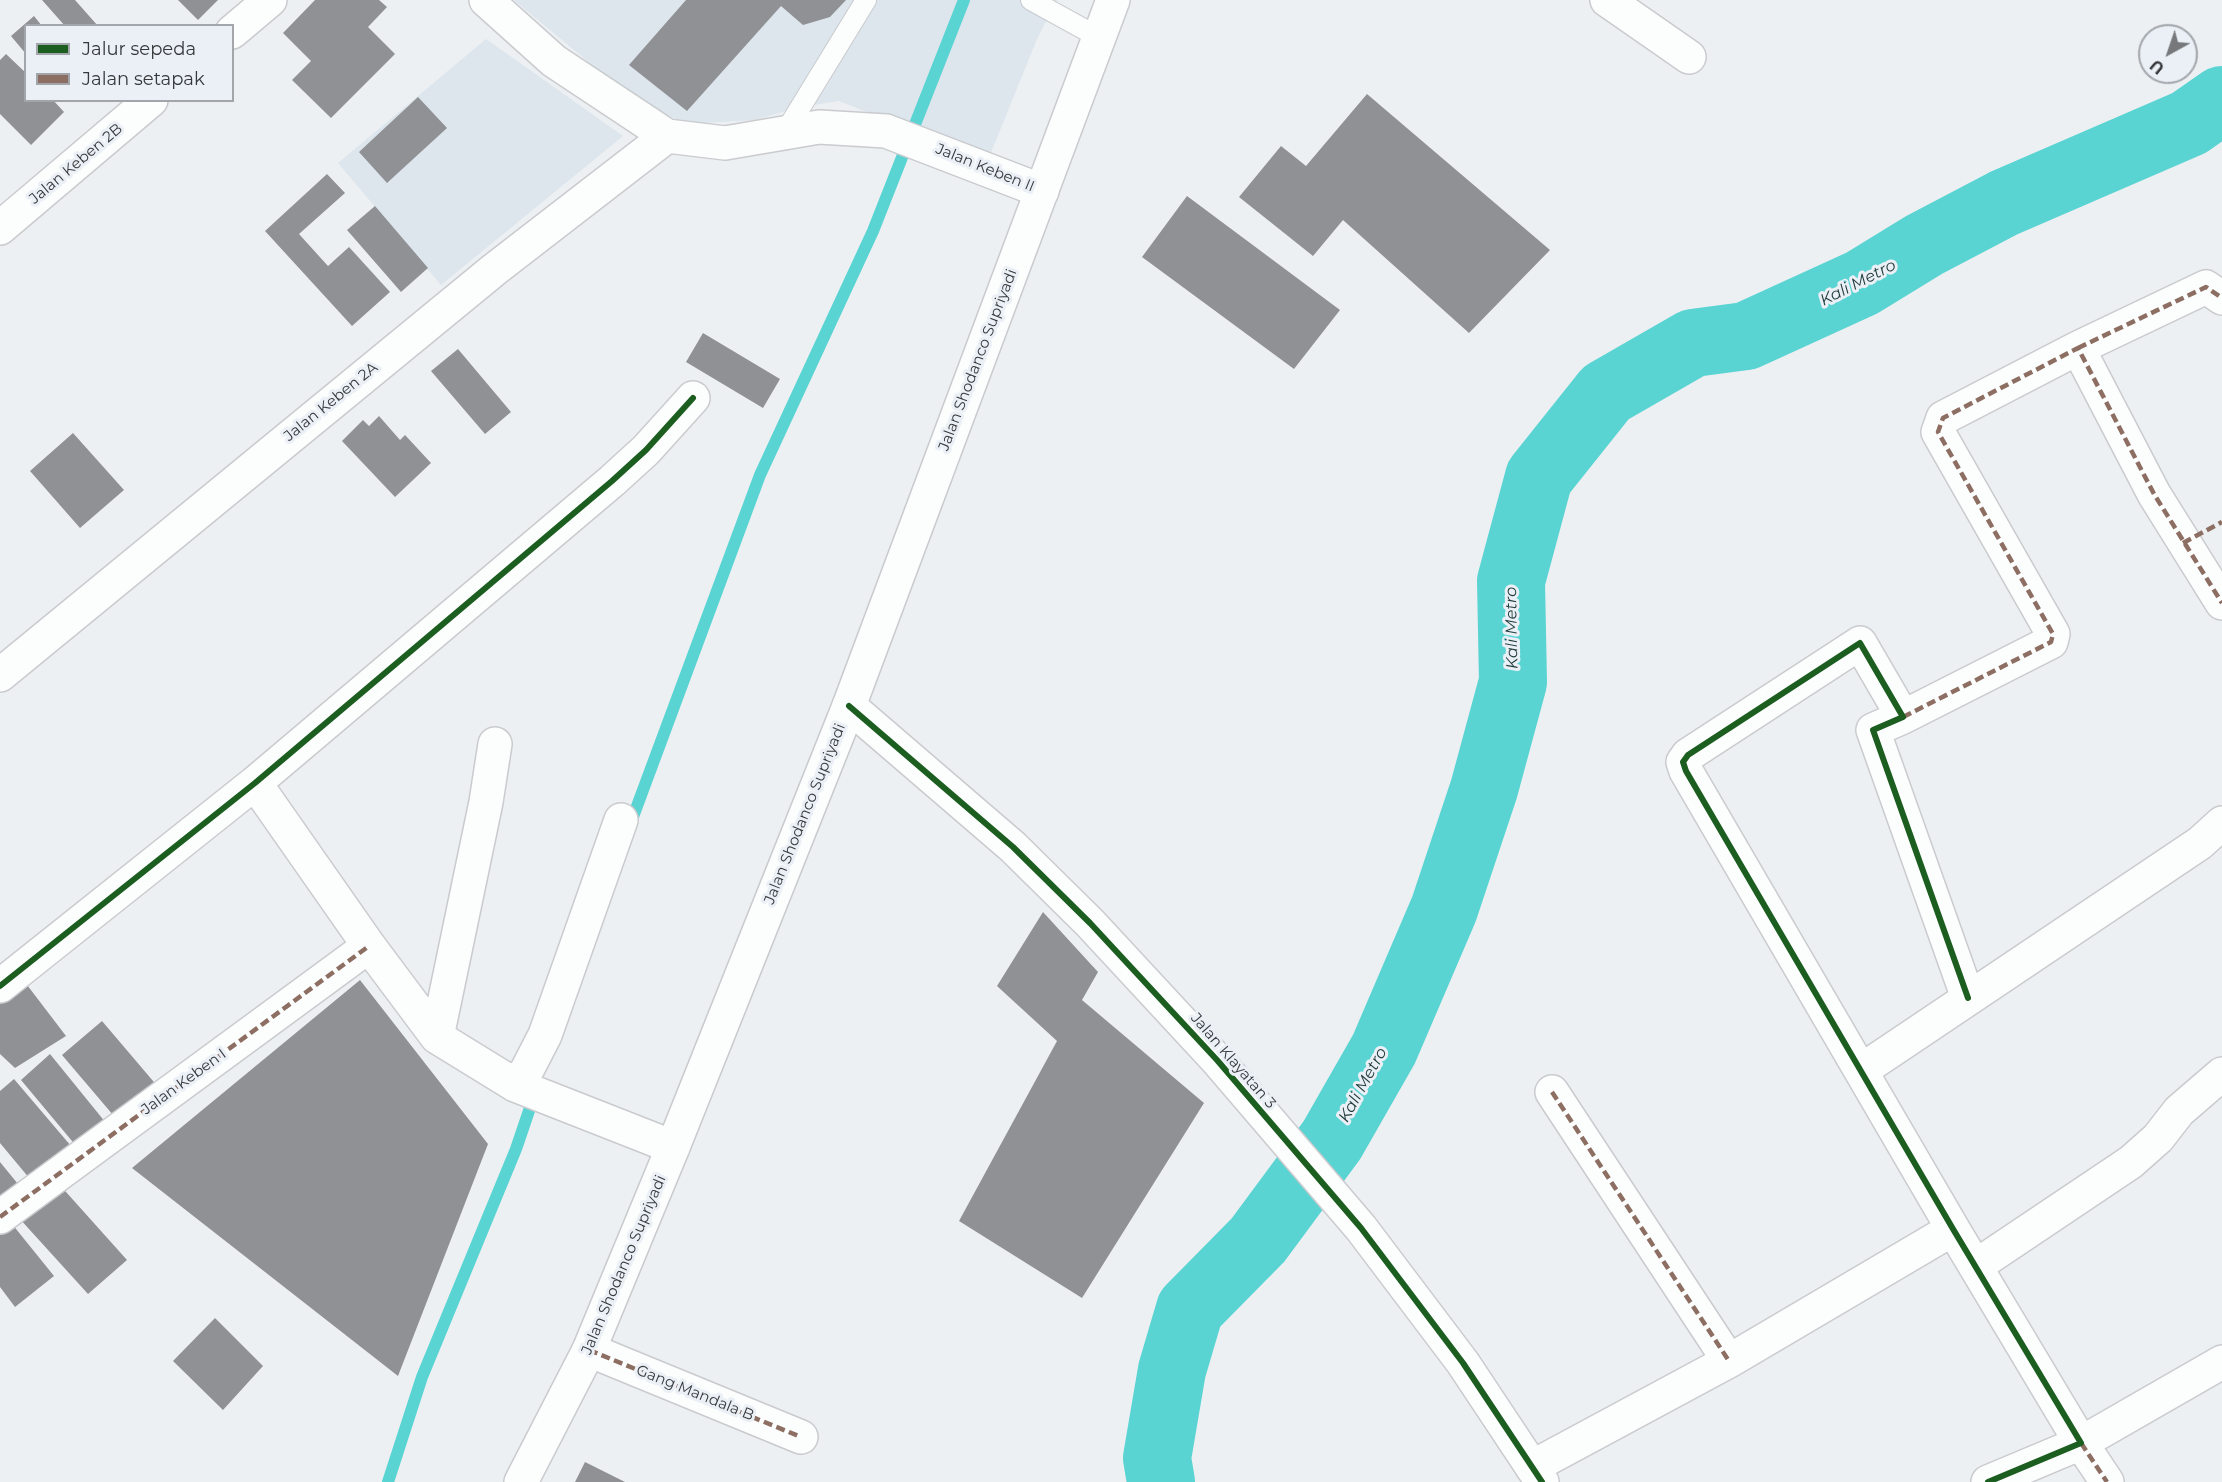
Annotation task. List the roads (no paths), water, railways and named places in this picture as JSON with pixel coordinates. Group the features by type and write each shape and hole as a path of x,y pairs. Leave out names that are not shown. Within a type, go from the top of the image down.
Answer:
{"street":[{"path":"234,30 270,0"},
{"path":"486,0 554,61 667,136"},
{"name":"Jalan Shodanco Supriyadi","path":"521,1482 589,1350 673,1147 849,706 1113,0"},
{"path":"1608,0 1689,57"},
{"name":"Jalan Keben 2B","path":"0,228 149,102"},
{"name":"Jalan Keben II","path":"667,136 725,142 819,127 886,131 1042,191"},
{"name":"Jalan Keben 2A","path":"0,675 486,276 667,136"},
{"path":"1968,998 1873,730 2051,642 2053,634 1938,432 1943,418 2078,348 2206,287 2222,298"},
{"path":"2078,348 2154,494 2222,603"},
{"path":"0,986 255,783 612,481 646,450 693,398"},
{"path":"1903,717 1860,643 1688,755 1683,762 1686,771 1953,1230 2080,1443 2107,1482"},
{"name":"Jalan Klayatan 3","path":"849,706 1013,847 1090,923 1217,1060 1361,1228 1463,1363 1537,1475"},
{"path":"437,1037 486,802 495,744"},
{"path":"255,783 369,946 437,1037 519,1086 673,1147"},
{"path":"519,1086 545,1035 621,820"},
{"path":"1862,1070 2200,843 2222,823"},
{"name":"Jalan Keben I","path":"0,1217 369,946"},
{"path":"1976,1266 2131,1162 2158,1138 2179,1111 2221,1077"},
{"path":"1552,1092 1729,1361"},
{"path":"1537,1475 1953,1230"},
{"name":"Gang Mandala B","path":"589,1350 801,1437"},
{"path":"1988,1482 2080,1443 2222,1362"}],"lane":[{"path":"784,134 866,0"},
{"path":"1030,0 1100,38"}],"waterway":[{"path":"630,825 760,475 873,231 964,0"},
{"name":"Kali Metro","path":"1161,1482 1157,1458 1172,1370 1190,1309 1258,1240 1332,1140 1384,1049 1444,909 1484,789 1513,682 1511,581 1539,477 1606,393 1693,343 1746,336 1862,283 1924,245 2004,203 2189,123 2222,100"},
{"path":"388,1482 422,1377 516,1149 535,1093"}]}
